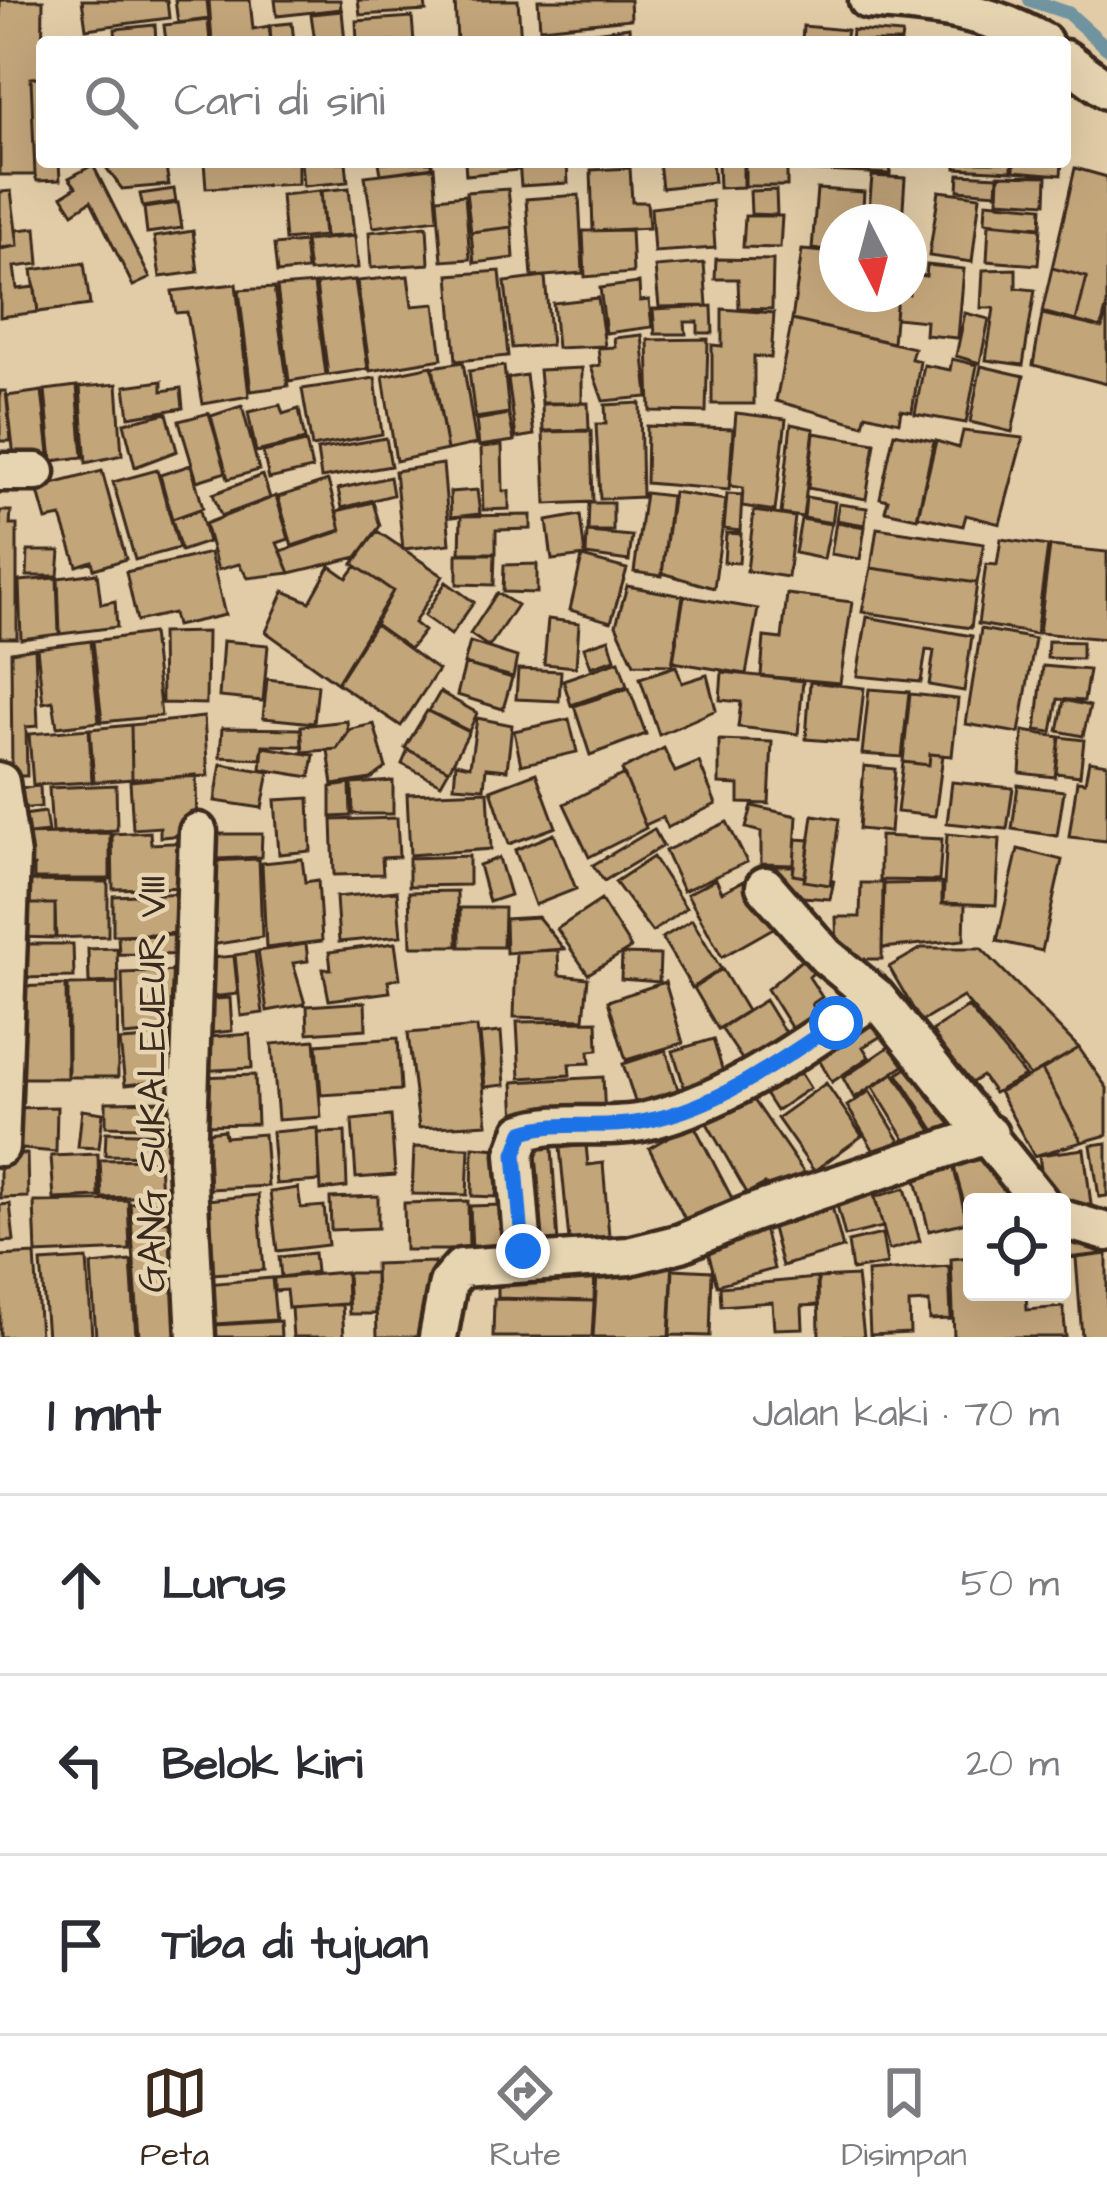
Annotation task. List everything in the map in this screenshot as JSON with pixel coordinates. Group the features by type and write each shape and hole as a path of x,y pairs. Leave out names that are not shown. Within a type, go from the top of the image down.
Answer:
{"street":[{"path":"868,0 964,8 1003,20 1032,36"},
{"path":"1071,63 1107,90"},
{"path":"0,782 11,856 0,1147"},
{"name":"GANG SUKALEUEUR VIII","path":"196,1337 187,1161 198,832"},
{"path":"765,886 826,956 876,997 1033,1193"},
{"path":"524,1262 515,1154 523,1132 634,1124 690,1111 756,1076 876,997"},
{"path":"438,1337 448,1283 456,1271 629,1256 681,1243 752,1213 989,1134"},
{"path":"1071,1222 1107,1232"}],"building":[{"path":"0,0 43,0 43,36 36,36 36,78 31,78 35,175 0,175"},
{"path":"82,0 167,0 169,18 86,29"},
{"path":"175,0 207,0 209,19 178,23"},
{"path":"209,0 250,0 253,29 269,26 270,36 212,36"},
{"path":"275,0 340,0 341,9 277,16"},
{"path":"358,0 425,0 426,11 360,15"},
{"path":"455,0 518,0 521,36 457,36"},
{"path":"538,0 630,0 631,19 540,28"},
{"path":"342,11 344,36 314,36 311,14"},
{"path":"412,17 414,36 357,36 356,21"},
{"path":"208,20 209,36 165,36 164,25"},
{"path":"292,23 293,36 271,36 270,25"},
{"path":"155,25 156,36 116,36 115,29"},
{"path":"803,26 847,30 846,36 802,36"},
{"path":"629,27 630,36 567,36"},
{"path":"852,30 902,34 902,36 852,36"},
{"path":"31,78 36,78 36,168 59,168 60,180 37,181 35,175"},
{"path":"95,168 150,278 133,286 91,201 73,213 62,196 76,187 69,178"},
{"path":"106,168 166,168 169,185 122,189"},
{"path":"204,168 298,168 298,184 206,188"},
{"path":"302,168 347,168 348,182 303,186"},
{"path":"380,168 432,168 381,174"},
{"path":"434,168 438,219 373,227 365,176"},
{"path":"465,168 519,170 466,175"},
{"path":"520,168 567,168 568,183 521,186"},
{"path":"630,168 632,202 647,202 649,228 593,231 591,170"},
{"path":"660,168 713,168 714,182 662,188"},
{"path":"718,168 743,168 743,187 719,188"},
{"path":"745,168 787,168 787,186 745,186"},
{"path":"800,168 890,168 890,174"},
{"path":"1014,168 1062,168 1061,175"},
{"path":"1075,168 1107,177 1107,305 1101,328 1076,321 1087,277 1052,268"},
{"path":"959,174 998,176 997,193 958,190"},
{"path":"999,175 1047,176 1046,203 998,200"},
{"path":"872,176 905,178 903,204 870,204"},
{"path":"349,188 354,235 325,237 321,191"},
{"path":"174,189 176,202 143,207 140,194"},
{"path":"508,189 512,227 471,232 466,192"},
{"path":"817,189 864,192 863,204 819,204 819,250 812,249"},
{"path":"776,190 777,215 751,214 750,191"},
{"path":"11,191 18,246 0,248 0,192"},
{"path":"320,191 324,236 285,240 281,195"},
{"path":"939,191 980,196 972,262 929,256"},
{"path":"465,195 470,259 442,261 437,198"},
{"path":"579,195 583,273 532,277 526,199"},
{"path":"712,201 715,248 654,252 651,208"},
{"path":"986,202 1042,207 1041,227 985,222"},
{"path":"178,203 182,228 147,233 144,208"},
{"path":"745,216 782,216 780,248 743,247"},
{"path":"989,223 1041,228 1038,265 987,261"},
{"path":"427,226 429,264 371,268 369,232"},
{"path":"512,227 514,258 474,263 471,232"},
{"path":"36,228 39,264 14,267 17,289 35,287 38,312 0,317 0,249 18,246 17,230"},
{"path":"631,230 633,273 585,277 583,231"},
{"path":"193,231 198,272 160,277 154,237"},
{"path":"355,236 358,268 309,272 305,241"},
{"path":"304,242 307,270 277,273 274,245"},
{"path":"802,250 819,251 819,312 896,312 893,343 792,320"},
{"path":"716,259 773,260 772,309 739,308 738,279 715,279"},
{"path":"84,263 90,305 38,312 32,270"},
{"path":"704,263 707,306 659,307 655,267"},
{"path":"927,265 964,269 958,338 925,335 926,321 895,318 896,312 927,312"},
{"path":"1052,268 1087,277 1076,321 1042,312"},
{"path":"1016,269 1016,288 1035,290 1023,365 986,360 994,308 981,308 983,270"},
{"path":"500,271 508,356 456,361 449,275"},
{"path":"408,276 412,306 435,304 442,359 370,371 357,281"},
{"path":"545,277 551,345 512,348 505,282"},
{"path":"355,280 368,369 328,375 316,284"},
{"path":"639,283 640,301 649,300 652,327 606,333 600,288"},
{"path":"236,284 249,396 203,404 187,312 176,313 172,291"},
{"path":"314,284 326,375 289,381 277,287"},
{"path":"274,288 288,386 251,391 239,290"},
{"path":"598,298 605,346 557,348 553,303"},
{"path":"712,306 713,333 698,333 698,322 685,322 686,334 655,334 653,309"},
{"path":"722,309 774,313 771,358 754,356 754,404 712,404 712,345 722,346"},
{"path":"1107,309 1107,384 1033,365 1042,314 1102,328"},
{"path":"965,313 989,319 980,363 956,356"},
{"path":"792,320 914,348 911,359 920,361 912,412 901,410 899,422 866,414 863,425 776,401"},
{"path":"642,335 648,397 603,401 591,367 600,365 598,348 615,347 614,338"},
{"path":"708,339 706,412 650,411 648,340"},
{"path":"952,359 977,365 966,423 915,414 924,365 950,370"},
{"path":"463,362 476,444 447,450 433,367"},
{"path":"432,366 447,450 396,461 383,376"},
{"path":"504,366 509,413 475,418 469,371"},
{"path":"981,366 1024,376 1012,432 970,422"},
{"path":"582,368 582,403 542,403 539,370"},
{"path":"526,375 534,435 516,438 508,378"},
{"path":"375,378 382,434 312,447 302,389"},
{"path":"162,381 162,391 181,388 183,408 129,417 125,386"},
{"path":"117,384 122,455 86,463 80,387"},
{"path":"77,386 83,457 52,461 45,390"},
{"path":"0,391 6,391 11,441 0,441"},
{"path":"42,391 50,463 15,466 7,396"},
{"path":"588,403 589,430 543,431 542,404"},
{"path":"640,403 642,497 600,499 596,424 606,424 605,405"},
{"path":"280,405 283,414 299,409 305,440 256,452 248,412"},
{"path":"242,406 259,470 228,479 211,416"},
{"path":"167,413 177,451 135,467 124,423"},
{"path":"209,413 226,472 197,481 179,421"},
{"path":"736,413 786,419 775,511 742,506 743,488 730,486"},
{"path":"509,414 514,441 479,446 476,420"},
{"path":"791,424 814,429 803,517 781,514"},
{"path":"647,426 733,429 729,490 646,483"},
{"path":"591,431 593,502 546,504 543,432"},
{"path":"963,431 1023,438 1000,524 966,515 963,526 918,516 936,441 959,448"},
{"path":"814,433 875,443 866,499 808,488"},
{"path":"894,433 934,441 917,518 885,511 888,500 880,498"},
{"path":"386,438 391,466 321,478 317,450"},
{"path":"306,442 312,469 269,479 263,452"},
{"path":"502,445 503,491 509,491 509,509 483,510 481,447"},
{"path":"443,464 450,544 403,549 395,471"},
{"path":"191,465 203,508 172,519 160,475"},
{"path":"157,470 179,548 135,560 113,482"},
{"path":"102,471 126,559 94,569 92,561 77,566 61,517 46,520 37,488"},
{"path":"263,475 270,498 221,516 213,494"},
{"path":"390,477 393,495 342,508 338,489"},
{"path":"328,481 341,530 292,546 278,497"},
{"path":"477,490 480,514 451,517 450,492"},
{"path":"673,492 726,500 714,588 662,573"},
{"path":"645,493 671,496 662,576 634,572"},
{"path":"727,494 742,495 740,531 724,529"},
{"path":"276,496 289,539 277,543 290,573 248,578 239,564 218,570 205,524"},
{"path":"806,497 835,502 832,523 804,518"},
{"path":"373,502 380,526 357,557 290,573 281,551 341,531 337,511"},
{"path":"589,503 613,503 613,531 588,531"},
{"path":"839,504 867,508 865,525 836,520"},
{"path":"200,510 208,542 181,551 172,519"},
{"path":"0,511 11,511 10,525 17,525 17,638 0,638"},
{"path":"754,511 795,517 788,577 747,571"},
{"path":"531,515 531,529 496,530 496,553 460,553 461,516"},
{"path":"580,515 585,556 552,560 547,521"},
{"path":"801,519 831,524 824,559 795,553"},
{"path":"836,522 865,527 860,559 831,554"},
{"path":"877,528 984,544 977,583 871,568"},
{"path":"377,531 443,576 414,623 424,631 410,649 375,624 393,591 353,564"},
{"path":"587,532 632,536 629,561 586,555"},
{"path":"726,533 741,534 739,563 724,562"},
{"path":"1001,539 1048,546 1036,634 978,624 986,564 997,565"},
{"path":"1050,546 1107,552 1107,639 1039,633"},
{"path":"28,551 60,551 58,576 27,576"},
{"path":"210,553 225,615 176,626 173,613 137,621 126,572"},
{"path":"457,554 495,554 494,585 457,584"},
{"path":"582,557 627,569 611,622 570,610"},
{"path":"537,564 537,593 503,592 504,565"},
{"path":"330,566 347,578 356,566 393,591 337,683 266,632 284,591 310,602"},
{"path":"871,568 977,583 971,628 862,612"},
{"path":"97,573 101,604 115,601 117,627 60,634 58,578"},
{"path":"57,578 59,634 21,639 19,581"},
{"path":"446,582 474,602 451,635 424,616"},
{"path":"627,586 683,596 672,665 634,664 616,625"},
{"path":"497,593 517,605 489,647 470,634"},
{"path":"787,594 852,602 840,683 761,676 764,637 782,639"},
{"path":"684,596 758,609 746,674 673,662"},
{"path":"867,617 972,636 964,691 929,685 934,651 926,650 921,682 857,676"},
{"path":"548,619 579,623 576,667 544,664"},
{"path":"375,624 438,670 401,726 337,683"},
{"path":"981,629 1035,639 1019,733 966,724"},
{"path":"207,632 206,704 162,703 161,633"},
{"path":"152,633 161,716 102,722 93,641"},
{"path":"609,639 615,659 591,667 584,647"},
{"path":"91,641 99,722 57,727 53,701 43,703 37,648"},
{"path":"223,641 268,645 263,701 219,697"},
{"path":"1048,641 1082,642 1082,659 1047,658"},
{"path":"470,642 517,657 513,677 464,664"},
{"path":"35,648 38,726 26,727 27,776 12,776 11,652"},
{"path":"619,661 627,686 571,705 563,680"},
{"path":"465,664 512,678 503,709 457,695"},
{"path":"676,666 682,683 707,675 716,710 659,735 640,678"},
{"path":"1043,666 1089,670 1084,701 1058,699 1052,732 1036,730"},
{"path":"518,669 561,671 559,701 516,699"},
{"path":"722,672 803,681 798,734 738,727 741,702 720,700"},
{"path":"267,679 318,685 314,723 263,718"},
{"path":"810,682 864,688 858,743 806,739"},
{"path":"629,688 646,734 590,755 574,706"},
{"path":"869,689 909,692 902,757 862,754"},
{"path":"440,692 477,713 469,731 429,711"},
{"path":"910,694 958,699 952,756 930,754 929,765 903,762"},
{"path":"1064,700 1090,706 1083,736 1058,731"},
{"path":"427,711 469,732 449,770 405,748"},
{"path":"204,717 208,776 132,779 131,725"},
{"path":"477,718 512,725 507,770 486,768 484,788 454,786 456,763 470,766"},
{"path":"569,719 577,752 521,765 514,731"},
{"path":"347,721 348,731 337,749 303,752 301,726"},
{"path":"374,724 386,768 371,779 333,785 328,750 337,749 351,729"},
{"path":"131,725 132,779 94,782 90,729"},
{"path":"222,728 301,729 302,746 263,745 261,759 220,757"},
{"path":"89,729 92,782 33,785 29,734"},
{"path":"1023,731 1060,737 1055,777 1020,773"},
{"path":"1060,737 1084,740 1080,776 1056,773"},
{"path":"719,740 772,742 769,804 739,803 739,785 719,784"},
{"path":"263,747 314,755 310,777 261,769"},
{"path":"664,748 675,772 699,762 716,804 667,828 663,817 645,825 622,770"},
{"path":"408,750 449,770 441,784 402,764"},
{"path":"930,754 943,755 935,816 897,812 903,762 929,765"},
{"path":"1089,761 1107,764 1107,841 1069,837 1077,781 1085,782"},
{"path":"221,764 269,772 262,808 215,801"},
{"path":"864,766 895,769 890,832 859,829"},
{"path":"536,773 556,827 509,844 491,790"},
{"path":"624,774 646,828 589,857 564,804"},
{"path":"196,775 197,834 160,837 160,827 133,829 130,781"},
{"path":"393,781 393,814 353,814 352,784"},
{"path":"952,782 1013,788 1007,829 947,823"},
{"path":"350,784 351,816 331,817 331,787"},
{"path":"116,785 117,830 52,833 49,788"},
{"path":"1018,785 1064,791 1057,836 1012,829"},
{"path":"40,786 41,807 18,809 16,788"},
{"path":"488,791 491,849 410,855 407,794"},
{"path":"309,798 311,851 279,854 275,800"},
{"path":"752,806 797,816 794,865 761,864 761,832 746,828"},
{"path":"45,812 48,832 20,835 16,816"},
{"path":"813,815 839,819 830,885 804,881"},
{"path":"397,818 399,857 382,858 383,874 334,875 332,820"},
{"path":"727,822 747,862 683,891 665,851"},
{"path":"654,829 663,846 604,881 593,865"},
{"path":"150,832 151,844 192,842 194,887 113,889 112,834"},
{"path":"110,833 110,879 34,879 34,866 21,867 20,835"},
{"path":"217,834 262,834 261,857 217,859"},
{"path":"554,834 576,889 535,905 515,850"},
{"path":"947,834 1000,839 996,905 943,903"},
{"path":"880,836 942,839 939,881 880,880"},
{"path":"796,839 810,840 805,877 793,875"},
{"path":"1018,849 1062,860 1042,951 997,941"},
{"path":"469,856 469,885 409,886 409,858"},
{"path":"653,857 686,908 652,932 615,882"},
{"path":"499,858 510,895 489,902 479,865"},
{"path":"259,859 262,937 211,945 209,861"},
{"path":"302,859 305,882 318,880 322,941 266,948 262,863"},
{"path":"776,866 794,866 793,875 805,877 804,881 830,885 834,880 830,899 774,895"},
{"path":"751,877 777,926 722,957 687,894 716,879 722,892"},
{"path":"19,881 108,882 108,936 56,938 55,904 18,904"},
{"path":"861,883 883,883 882,959 837,959 836,917 860,917"},
{"path":"942,883 942,904 965,904 964,940 882,948 884,884"},
{"path":"397,891 401,936 339,942 336,897"},
{"path":"457,891 458,946 411,946 409,892"},
{"path":"187,893 188,933 113,935 113,896"},
{"path":"601,900 631,948 588,974 557,929"},
{"path":"17,904 55,904 55,938 17,937"},
{"path":"460,908 504,908 503,947 460,947"},
{"path":"538,917 564,949 506,953 505,919"},
{"path":"692,920 721,969 692,988 662,938"},
{"path":"188,935 187,955 119,954 118,936"},
{"path":"395,943 400,978 388,981 390,992 329,1000 323,969 331,969 329,952"},
{"path":"16,944 73,944 74,977 17,978"},
{"path":"306,944 308,961 293,963 305,1004 267,1011 258,951"},
{"path":"117,948 118,982 89,983 88,949"},
{"path":"922,948 981,948 1079,1048 1030,1076 963,997 921,1022 889,967"},
{"path":"558,950 559,975 588,978 584,1019 514,1017 516,952"},
{"path":"255,952 263,1013 241,1016 235,955"},
{"path":"810,953 820,966 809,977 822,997 812,1004 819,1017 794,1032 767,989"},
{"path":"622,954 660,955 659,982 621,979"},
{"path":"234,956 238,994 201,998 199,959"},
{"path":"722,969 747,1011 718,1029 694,988"},
{"path":"180,971 181,1031 124,1036 122,973"},
{"path":"665,982 683,1043 626,1060 608,1001"},
{"path":"117,984 118,1077 68,1077 68,985"},
{"path":"66,985 67,1078 13,1078 15,987"},
{"path":"230,998 232,1031 201,1034 199,1000"},
{"path":"765,1000 792,1044 750,1071 721,1028"},
{"path":"365,1002 366,1029 308,1033 307,1006"},
{"path":"968,1007 1025,1076 994,1093 982,1076 968,1085 932,1031"},
{"path":"871,1013 883,1035 863,1047 869,1057 832,1082 813,1050"},
{"path":"597,1021 598,1050 589,1051 590,1063 569,1064 570,1075 520,1078 517,1022"},
{"path":"477,1027 487,1124 419,1128 408,1033"},
{"path":"501,1032 505,1085 485,1087 480,1034"},
{"path":"250,1034 252,1068 197,1071 196,1038"},
{"path":"181,1037 185,1079 125,1085 120,1041"},
{"path":"398,1038 401,1090 321,1095 317,1044"},
{"path":"713,1039 727,1085 688,1099 673,1051"},
{"path":"315,1040 321,1117 278,1120 272,1044"},
{"path":"896,1042 908,1063 854,1098 843,1078"},
{"path":"1079,1048 1107,1088 1107,1135 1082,1142 1042,1070"},
{"path":"666,1050 681,1099 639,1114 623,1064"},
{"path":"792,1059 810,1088 776,1111 758,1083"},
{"path":"917,1060 961,1121 939,1137 898,1074"},
{"path":"1042,1070 1082,1142 1034,1156 999,1092"},
{"path":"894,1073 932,1131 909,1146 873,1087"},
{"path":"255,1075 257,1124 199,1125 197,1077"},
{"path":"603,1077 605,1118 515,1123 513,1082"},
{"path":"826,1083 862,1136 814,1171 777,1118"},
{"path":"747,1090 805,1174 773,1195 765,1184 747,1193 704,1118"},
{"path":"870,1091 900,1141 877,1156 847,1106"},
{"path":"174,1101 173,1128 106,1126 106,1102"},
{"path":"57,1107 56,1152 11,1148 11,1108"},
{"path":"82,1110 103,1113 99,1148 78,1147"},
{"path":"391,1116 395,1175 356,1178 352,1120"},
{"path":"693,1123 735,1204 688,1225 649,1148"},
{"path":"318,1128 320,1181 276,1184 272,1132"},
{"path":"224,1130 225,1137 264,1134 268,1186 210,1189 207,1132"},
{"path":"106,1132 167,1134 166,1156 105,1155"},
{"path":"345,1132 347,1187 321,1190 318,1133"},
{"path":"1107,1143 1107,1196 1099,1197 1091,1145"},
{"path":"586,1145 588,1165 603,1163 609,1236 569,1240 560,1148"},
{"path":"414,1147 469,1148 467,1195 412,1194"},
{"path":"473,1147 499,1149 496,1197 472,1196"},
{"path":"552,1148 558,1244 529,1245 524,1151"},
{"path":"987,1148 1012,1192 963,1193 963,1199 952,1160"},
{"path":"1084,1149 1092,1212 1071,1203 1071,1193 1044,1193 1039,1155"},
{"path":"0,1154 27,1154 28,1197 0,1198"},
{"path":"98,1154 99,1197 54,1199 51,1156"},
{"path":"951,1157 963,1223 929,1231 913,1168"},
{"path":"159,1159 161,1196 102,1198 100,1160"},
{"path":"871,1184 883,1227 845,1236 834,1193"},
{"path":"298,1188 301,1208 324,1206 328,1245 277,1251 270,1192"},
{"path":"905,1188 920,1241 889,1250 875,1197"},
{"path":"258,1195 264,1270 200,1275 196,1201"},
{"path":"829,1195 843,1248 782,1266 768,1213"},
{"path":"378,1196 378,1228 331,1230 330,1198"},
{"path":"128,1200 130,1250 36,1254 34,1202"},
{"path":"468,1201 469,1250 405,1250 404,1203"},
{"path":"162,1202 161,1221 183,1220 190,1337 139,1337 130,1203"},
{"path":"10,1204 14,1241 0,1242 0,1205"},
{"path":"502,1205 505,1250 472,1250 470,1206"},
{"path":"761,1216 774,1269 717,1285 704,1237"},
{"path":"1101,1232 1103,1254 1071,1257 1071,1235"},
{"path":"882,1234 887,1264 852,1270 848,1242"},
{"path":"314,1253 316,1272 281,1277 279,1257"},
{"path":"35,1254 40,1337 0,1337 0,1256"},
{"path":"1107,1254 1107,1337 1082,1337 1076,1258"},
{"path":"963,1258 963,1301 1026,1301 1027,1310 1063,1307 1066,1337 954,1337 951,1259"},
{"path":"87,1259 92,1337 47,1337 41,1262"},
{"path":"673,1259 669,1337 593,1337 598,1260"},
{"path":"131,1261 136,1337 96,1337 91,1265"},
{"path":"434,1262 435,1337 377,1337 375,1264"},
{"path":"498,1266 595,1266 594,1301 498,1298"},
{"path":"949,1266 951,1319 930,1320 929,1302 909,1303 910,1333 870,1335 867,1272"},
{"path":"673,1269 712,1271 710,1336 670,1335"},
{"path":"346,1272 347,1304 288,1308 286,1290 274,1291 274,1278"},
{"path":"347,1273 375,1273 375,1314 349,1314"},
{"path":"857,1276 864,1337 819,1337 818,1278"},
{"path":"272,1278 276,1320 199,1325 196,1285"},
{"path":"817,1278 818,1305 802,1306 803,1328 774,1329 772,1302 721,1306 720,1287"},
{"path":"494,1299 594,1301 592,1337 493,1337"},
{"path":"342,1304 344,1337 293,1337 291,1308"},
{"path":"280,1321 281,1337 200,1337 199,1326"}],"waterway":[{"path":"1030,0 1068,13 1107,48"}],"route":[{"path":"523,1251 515,1154 523,1132 634,1124 690,1111 723,1096 836,1023"}]}
